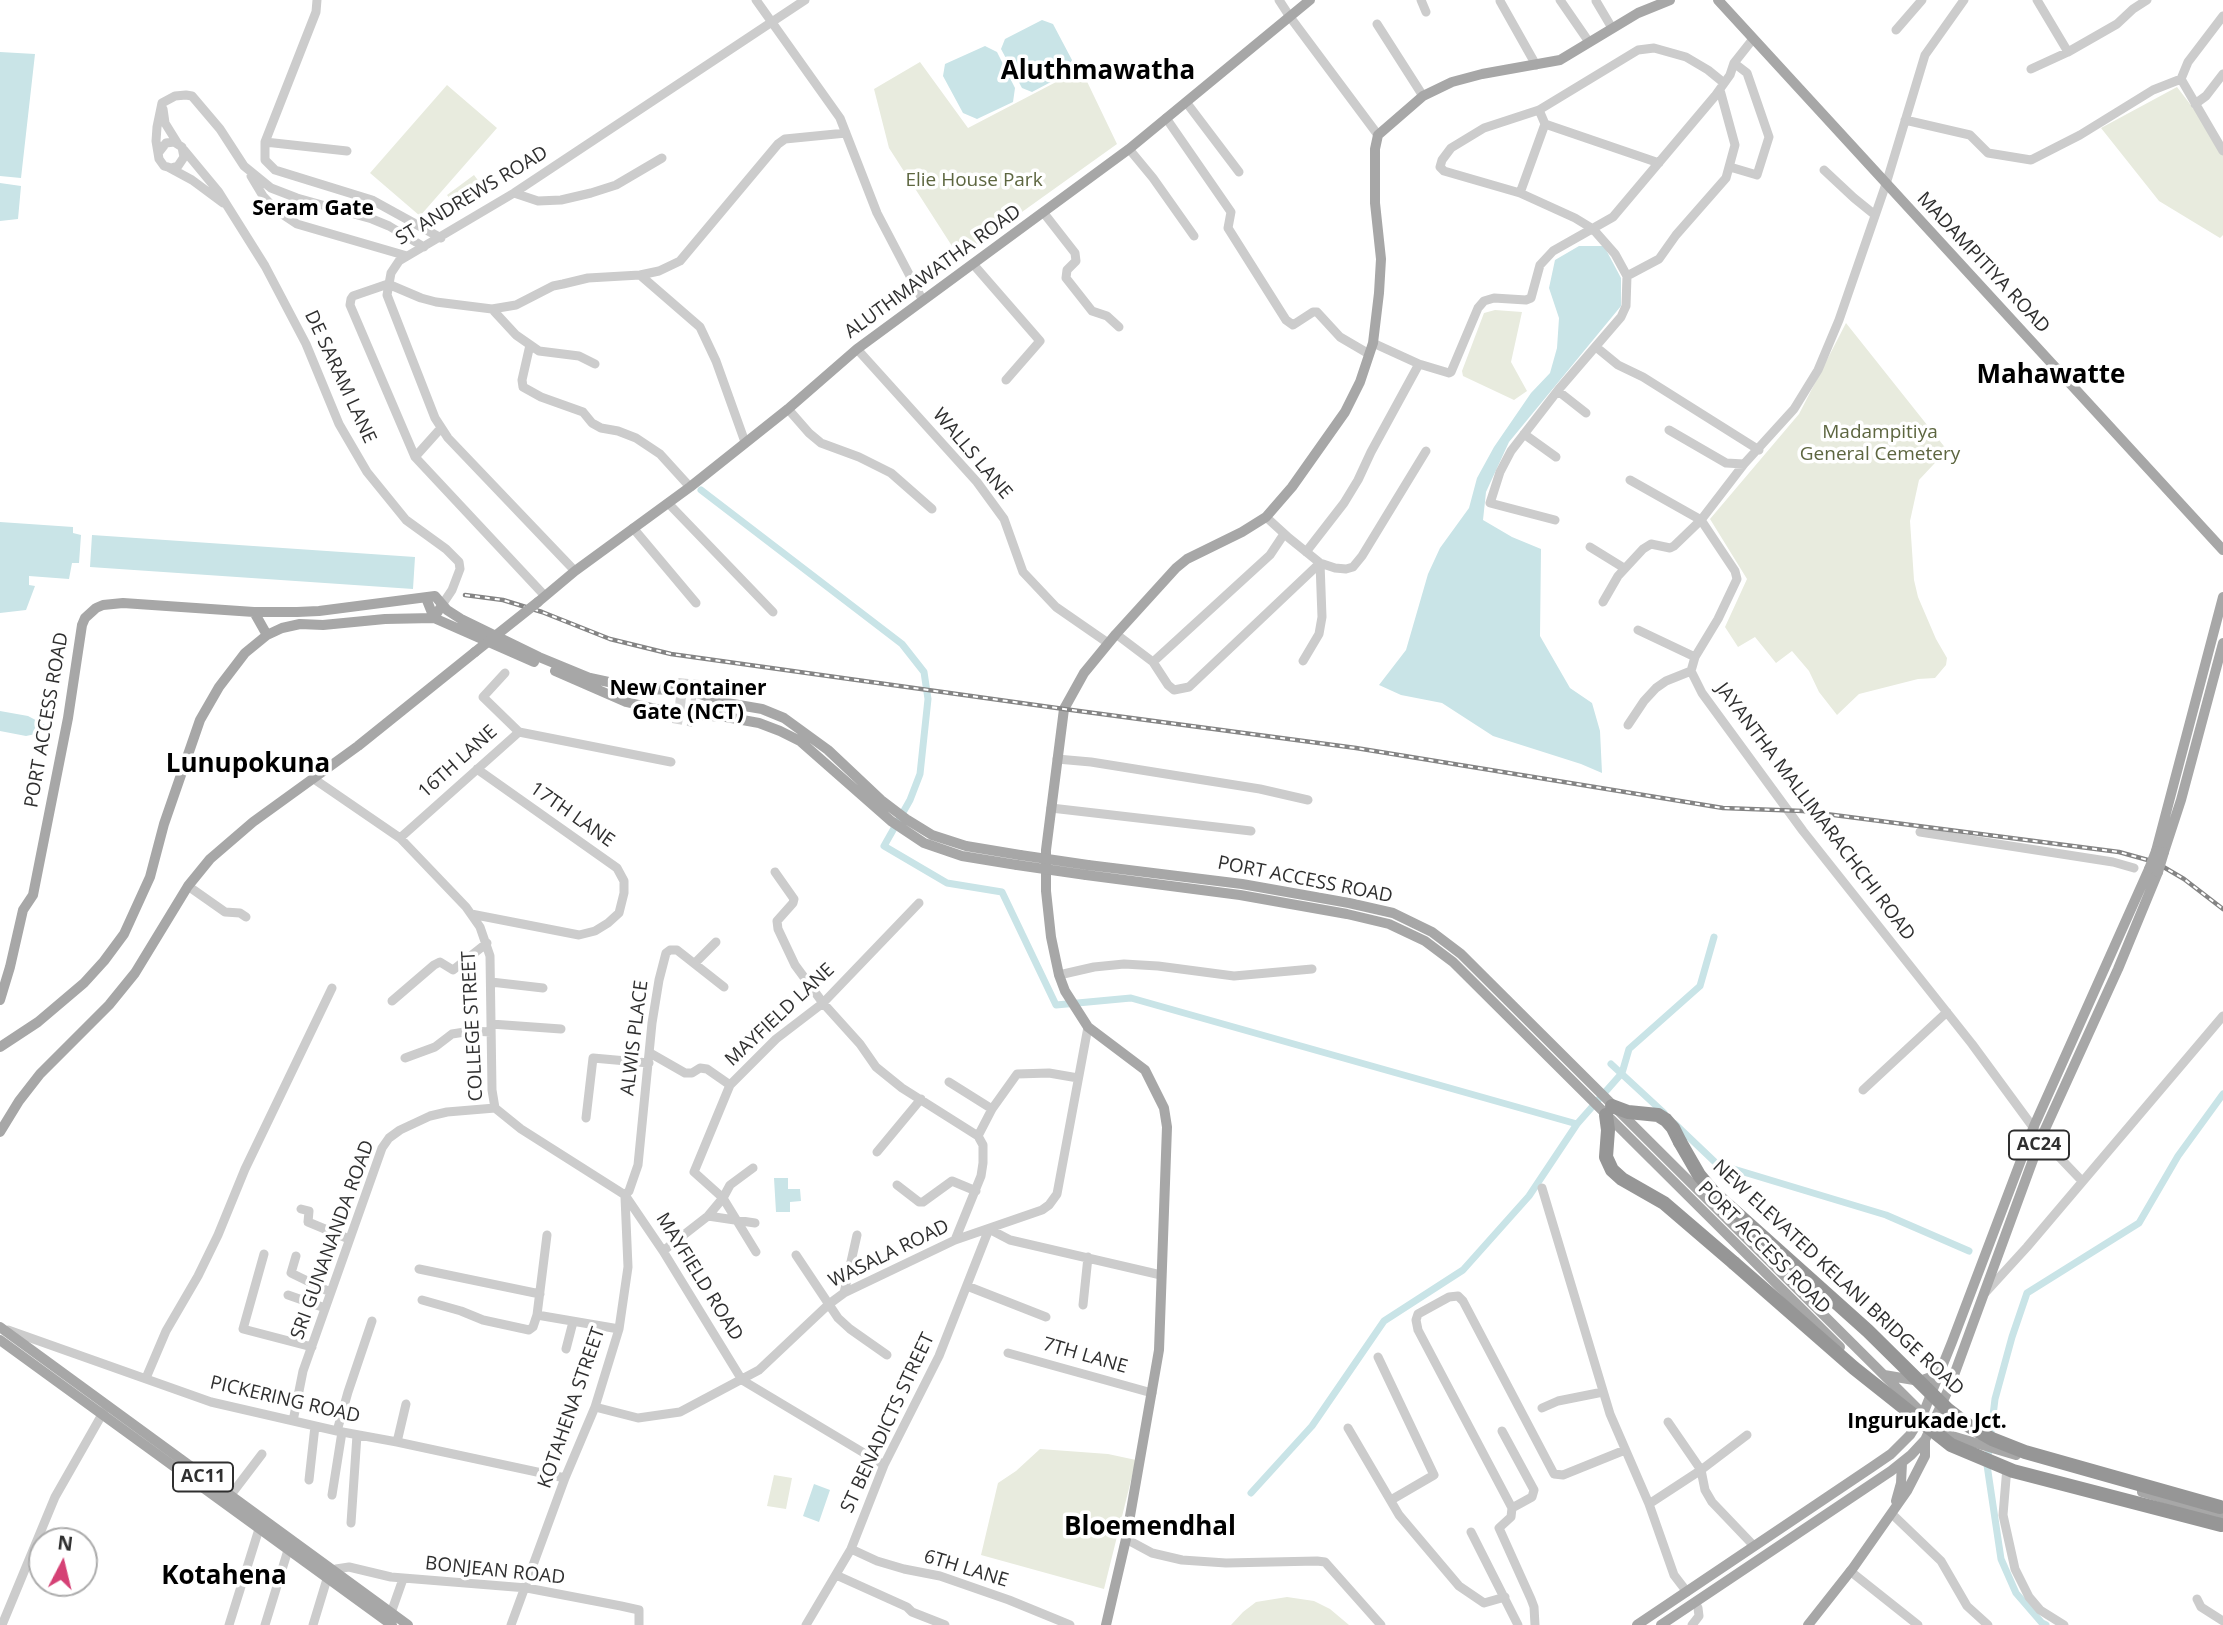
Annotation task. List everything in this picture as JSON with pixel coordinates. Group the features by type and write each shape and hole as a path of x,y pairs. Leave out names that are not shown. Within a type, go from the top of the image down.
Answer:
{"highway":[{"name":"NEW ELEVATED KELANI BRIDGE ROAD","path":"1609,1111 1650,1113 1666,1120 1699,1175 1714,1193 1885,1347 1947,1409 1969,1426 1992,1439 2025,1452 2222,1518"},
{"path":"1609,1111 1606,1157 1616,1175 1664,1203 1854,1368 1951,1445 2013,1471 2222,1518"},
{"path":"1608,1164 1612,1141 1642,1114"}],"main road":[{"name":"ALUTHMAWATHA ROAD","path":"0,1132 40,1074 89,1025 135,973 188,886 224,845 314,779 575,572 690,487 922,299 1129,149 1310,0"},
{"path":"1106,1625 1126,1539 1159,1350 1167,1150 1164,1108 1146,1070 1085,1022 1059,975 1046,891 1046,850 1064,709 1084,673 1176,568 1187,559 1266,517 1298,479 1345,412 1371,349 1381,259 1375,204 1375,149 1378,135 1423,96 1452,82 1560,60 1638,13 1670,0"},
{"name":"MADAMPITIYA ROAD","path":"1725,3 1753,40 2223,550"},
{"path":"2208,534 2223,541"},
{"name":"AC24","path":"1661,1625 1902,1463 1929,1432 2080,1040 2154,871 2223,597"},
{"path":"0,1046 31,1027 84,983 124,934 150,877 171,803 208,703 236,664 256,642 267,635 300,624 314,625 436,602 626,702 676,701 641,689 590,678 539,657 461,619 436,602"},
{"name":"PORT ACCESS ROAD","path":"0,1000 23,910 33,895 68,718 79,638 85,618 96,608 113,603 254,612 319,611 436,602"},
{"path":"254,612 267,635"},
{"name":"AC24","path":"2160,852 2181,800 2223,643"},
{"name":"PORT ACCESS ROAD","path":"879,804 828,750 784,718 762,709 727,703 711,690 696,704 726,717 759,723 800,741 879,804 913,830 1019,860 1087,870 1242,884 1374,908 1404,918 1432,932 1461,954 1609,1111 1920,1418"},
{"name":"AC24","path":"1637,1625 1902,1444 1920,1418 1939,1374 2034,1126 2080,1040"},
{"name":"PORT ACCESS ROAD","path":"1625,1127 1881,1374 1920,1418"},
{"name":"AC11","path":"1,1332 288,1550 330,1575"},
{"path":"1881,1374 1920,1381 1939,1374"},
{"name":"AC11","path":"104,1410 230,1496 330,1575 392,1619 408,1625"},
{"path":"1920,1418 1929,1432 1951,1448 2004,1464 2222,1518"},
{"path":"1929,1432 2000,1450 2222,1518"},
{"path":"1811,1624 1892,1514 1921,1466 1929,1432"},
{"path":"1892,1514 1901,1483 1902,1463"},
{"path":"1687,1592 1695,1602"}],"street":[{"path":"317,0 316,12 265,142 265,160 275,170 372,200 441,237"},
{"path":"756,0 840,118 877,213 922,299"},
{"name":"ST ANDREWS ROAD","path":"388,284 395,266 407,256 514,193 805,0"},
{"path":"1279,0 1378,135"},
{"path":"1421,0 1426,12"},
{"path":"1560,0 1589,42"},
{"path":"1896,30 1922,0"},
{"path":"1603,602 1624,568 1647,545 1674,547 1701,520 1744,464 1794,409 1818,370 1839,320 1886,184 1925,55 1964,0"},
{"path":"2037,0 2068,52"},
{"path":"2031,69 2117,24 2147,0"},
{"path":"1500,1 1536,65"},
{"path":"1596,2 1612,28"},
{"path":"1905,120 1970,135 1989,153 2031,160 2080,135 2153,90 2181,79 2188,62 2223,16"},
{"path":"1377,24 1423,96"},
{"path":"1166,118 1231,212 1228,228 1286,320 1293,324 1308,314 1317,312 1340,337 1449,373 1478,308 1484,301 1494,298 1531,298 1540,265 1552,251 1613,217 1722,86 1734,63 1753,40"},
{"path":"1555,520 1490,503 1500,472 1511,451 1622,317 1626,306 1627,276 1615,254 1593,229 1575,218 1520,193 1444,171 1440,167 1451,148 1484,128 1539,110 1638,50 1654,48 1692,60 1722,86 1735,145 1726,178 1676,235 1659,259 1627,276"},
{"path":"1730,167 1757,175 1769,137 1747,74 1734,63"},
{"path":"2195,104 2206,96 2223,74"},
{"path":"2181,79 2223,151"},
{"path":"228,205 161,163 157,127 162,103 170,97 180,94 191,96 220,129 263,196 285,217 309,228 407,256"},
{"path":"1186,102 1239,172"},
{"path":"162,103 165,123 228,205"},
{"path":"1520,193 1545,124 1539,110"},
{"path":"1545,124 1659,163"},
{"path":"541,599 415,457 350,305 354,296 388,284 436,302 492,309 516,305 544,290 588,278 660,271 680,261 737,195 769,152 785,139 846,133"},
{"path":"265,142 347,151"},
{"path":"159,152 166,143 181,147"},
{"path":"168,167 181,164 184,157 181,147"},
{"path":"1129,149 1194,236"},
{"path":"514,193 538,201 561,200 591,193 615,186 662,158"},
{"path":"244,166 271,188 372,219 396,229 424,247"},
{"path":"1824,170 1875,215"},
{"name":"DE SARAM LANE","path":"228,205 286,304 306,344 339,424 367,472 406,520 446,549 459,562 460,569 456,579 436,602"},
{"path":"1043,212 1076,257 1076,261 1067,271 1066,278 1093,311 1107,316 1119,327"},
{"path":"973,264 1040,341 1006,380"},
{"path":"640,275 699,327 707,339 744,442"},
{"path":"388,284 387,295 394,317 426,400 441,428 575,572"},
{"path":"492,309 516,335 539,351 579,356 596,364"},
{"path":"530,345 522,380 523,387 541,397 583,412 592,423 601,428 636,438 660,454 690,487"},
{"path":"1596,347 1618,365 1643,377 1759,450"},
{"name":"WALLS LANE","path":"857,349 977,482 1004,519 1023,572 1056,607 1108,643"},
{"path":"1306,552 1344,503 1419,364"},
{"path":"1558,391 1586,413"},
{"path":"788,409 808,433 821,443 859,457 891,473 932,509"},
{"path":"415,457 441,428"},
{"path":"1670,429 1726,463 1744,464"},
{"path":"1524,433 1556,457"},
{"path":"1266,517 1320,563 1335,568 1353,567 1426,451"},
{"path":"1628,725 1656,688 1690,671 1737,579 1735,571 1701,520 1630,480"},
{"path":"668,503 773,612"},
{"path":"633,528 696,603"},
{"path":"1153,662 1270,555 1284,534"},
{"path":"1590,547 1624,568"},
{"path":"1303,661 1319,634 1322,617 1320,563"},
{"path":"1116,634 1153,662 1174,690 1189,687 1320,563"},
{"path":"1638,630 1695,657"},
{"name":"JAYANTHA MALLIMARACHCHI ROAD","path":"1690,671 1702,693 1803,831 1947,1012 2041,1138 2082,1181"},
{"path":"505,673 483,697 519,732"},
{"name":"16TH LANE","path":"400,838 519,732 671,762"},
{"path":"1057,759 1260,789 1308,800"},
{"name":"17TH LANE","path":"471,914 579,935 595,931 619,913 624,893 624,881 617,868 477,769"},
{"name":"COLLEGE STREET","path":"314,779 400,838 471,914 487,943 491,956 492,1098 495,1108 521,1129 625,1195"},
{"path":"1051,808 1251,831"},
{"path":"1920,832 2113,862 2134,869"},
{"path":"775,872 794,902 777,920 778,929 795,965 823,1003 860,1044 876,1067 978,1136 983,1145 984,1163 976,1191 955,1240"},
{"path":"188,886 225,912 240,913 247,917"},
{"name":"MAYFIELD LANE","path":"649,1058 685,1073 692,1073 700,1068 707,1069 730,1085 776,1039 823,1003 919,903"},
{"path":"695,964 716,942"},
{"path":"392,1001 434,965 440,962 453,970 487,943"},
{"name":"ALWIS PLACE","path":"625,1195 638,1165 659,980 666,953 677,950 724,987"},
{"path":"1059,975 1124,964 1234,976 1312,969"},
{"path":"491,982 543,988"},
{"path":"146,1378 166,1331 218,1235 245,1169 332,988"},
{"path":"1863,1090 1947,1012"},
{"path":"1983,1296 2223,1016"},
{"name":"WASALA ROAD","path":"595,1407 638,1418 680,1412 759,1370 844,1293 955,1240 1042,1210 1049,1205 1057,1194 1085,1022"},
{"path":"405,1058 435,1046 452,1034 491,1028 561,1029"},
{"path":"586,1118 593,1058 649,1058"},
{"path":"978,1136 1017,1074 1040,1073 1078,1078"},
{"path":"949,1082 992,1110"},
{"path":"730,1085 694,1172 723,1198 756,1251"},
{"path":"877,1152 921,1099"},
{"name":"SRI GUNANANDA ROAD","path":"293,1421 303,1371 379,1155 389,1138 430,1116 495,1108"},
{"path":"663,1251 708,1216 730,1185 753,1168"},
{"path":"897,1185 919,1202 923,1202 952,1181 976,1191"},
{"path":"1542,1188 1603,1392 1649,1504 1674,1575 1687,1592"},
{"name":"MAYFIELD ROAD","path":"625,1195 663,1251 742,1380"},
{"name":"KOTAHENA STREET","path":"511,1625 527,1588 565,1478 595,1407 619,1329 628,1267 625,1195"},
{"path":"302,1209 309,1212 308,1222 349,1240"},
{"path":"708,1216 755,1223"},
{"path":"989,1229 1010,1240 1161,1275"},
{"name":"ST BENADICTS STREET","path":"806,1625 851,1549 884,1465 935,1365 989,1229"},
{"path":"422,1300 483,1320 529,1330 533,1327 537,1315 547,1235"},
{"path":"844,1293 857,1235"},
{"path":"264,1254 243,1329 312,1347"},
{"path":"796,1255 838,1318 887,1355"},
{"path":"296,1256 291,1273 330,1292"},
{"path":"1083,1304 1088,1257"},
{"path":"419,1269 540,1294"},
{"path":"967,1286 1045,1317"},
{"path":"288,1295 325,1308"},
{"path":"1535,1625 1534,1607 1499,1528 1511,1517 1511,1508 1418,1330 1418,1314 1442,1299 1458,1296 1463,1301 1554,1474 1563,1475 1625,1450"},
{"path":"537,1315 619,1329"},
{"path":"332,1495 348,1392 372,1321"},
{"path":"566,1349 573,1321"},
{"name":"PICKERING ROAD","path":"1,1332 146,1378 211,1402 357,1436 565,1478"},
{"name":"7TH LANE","path":"1009,1353 1152,1393"},
{"path":"1378,1357 1434,1475 1391,1500"},
{"path":"742,1380 884,1465"},
{"path":"1542,1408 1558,1401 1603,1392"},
{"path":"397,1442 406,1404"},
{"path":"2,1625 55,1497 104,1410"},
{"path":"1668,1422 1701,1470 1705,1490 1712,1502 1754,1546"},
{"path":"309,1480 316,1426"},
{"path":"1348,1428 1399,1515 1459,1586 1484,1603 1505,1597"},
{"path":"1502,1431 1534,1490 1532,1497 1511,1508"},
{"path":"1649,1504 1748,1435"},
{"path":"351,1523 357,1436"},
{"path":"230,1496 262,1454"},
{"path":"2004,1464 2003,1515 2015,1569 2029,1597 2040,1610 2064,1625"},
{"path":"1892,1514 1941,1561 1966,1606 1988,1625"},
{"path":"229,1625 260,1529"},
{"path":"1471,1532 1518,1625"},
{"path":"1126,1539 1152,1553 1182,1560 1226,1563 1325,1562 1381,1625"},
{"name":"6TH LANE","path":"851,1549 891,1565 940,1576 998,1596 1070,1625"},
{"path":"265,1625 288,1550"},
{"name":"BONJEAN ROAD","path":"330,1575 341,1568 349,1567 403,1579 527,1588 639,1610 639,1625"},
{"path":"1850,1571 1917,1625"},
{"path":"313,1625 330,1575"},
{"path":"836,1575 945,1625"},
{"path":"392,1619 403,1579"},
{"path":"2197,1600 2201,1607 2223,1621"},
{"path":"1692,1625 1699,1616 1695,1602"}],"green space":[{"name":"Elie House Park","path":"920,62 968,128 1081,69 1117,144 959,257 889,148 874,89"},
{"path":"447,85 497,128 420,216 370,173"},
{"path":"2177,87 2223,147 2223,235 2220,238 2159,201 2101,128"},
{"path":"474,175 483,187 456,207 447,195"},
{"path":"1495,310 1522,312 1511,362 1527,391 1514,400 1463,376 1462,371 1484,313"},
{"name":"Madampitiya General Cemetery","path":"1846,323 1947,450 1919,480 1910,521 1914,580 1918,597 1947,658 1946,665 1935,678 1918,679 1859,694 1837,715 1819,692 1809,671 1792,651 1776,663 1755,637 1738,647 1725,627 1747,579 1710,519 1799,414"},
{"path":"1040,1449 1108,1454 1136,1460 1104,1589 981,1555 998,1483"},
{"path":"774,1475 792,1478 786,1509 767,1506"},
{"path":"1287,1597 1314,1601 1330,1609 1349,1625 1231,1625 1256,1602"}],"water":[{"path":"1042,20 1053,24 1072,60 1066,74 1032,92 1022,88 1001,49 1005,39"},
{"path":"985,46 997,52 1015,88 1013,102 977,119 963,113 943,76 945,64"},
{"path":"0,52 35,54 21,178 0,176"},
{"path":"0,183 21,186 18,219 0,221"},
{"path":"1579,246 1604,246 1621,278 1621,306 1509,442 1486,492 1483,520 1512,537 1541,549 1540,636 1570,688 1592,703 1600,731 1602,773 1493,736 1442,703 1401,695 1379,685 1406,650 1428,574 1440,548 1469,508 1477,478 1494,447 1531,393 1550,373 1557,348 1559,318 1549,288 1555,260"},
{"path":"0,522 73,527 73,533 81,535 79,563 72,563 69,579 29,576 29,585 35,586 26,610 0,613"},
{"path":"92,535 415,557 413,589 90,567"},
{"path":"0,711 28,716 45,725 45,732 26,736 0,731"},
{"path":"774,1178 788,1178 788,1189 800,1189 801,1201 790,1202 790,1212 776,1212"},
{"path":"814,1484 830,1490 819,1522 803,1516"}],"waterway":[{"path":"701,490 902,644 924,672 928,699 920,774 910,800 884,846 947,883 1002,892 1056,1005 1131,998 1577,1124 1529,1196 1463,1270 1384,1321 1312,1426 1251,1493"},
{"path":"1577,1124 1622,1073 1629,1049 1700,986 1714,937"},
{"path":"1611,1064 1664,1113"},
{"path":"2046,1625 2016,1593 2001,1559 1987,1465 1995,1399 2012,1337 2027,1293 2139,1223 2178,1156 2223,1094"},
{"path":"1675,1124 1717,1164 1886,1215 1969,1251"}],"tunnel":[{"path":"678,683 699,685"},
{"path":"676,697 696,700"},
{"path":"675,705 695,708"},
{"path":"673,718 693,722"}],"railway":[{"path":"465,595 503,600 610,639 671,654 1356,748 1723,808 1803,811 2119,852 2155,862 2184,879 2223,909"}],"district":[{"name":"Aluthmawatha","path":"1098,72"},
{"name":"Seram Gate","path":"313,209"},
{"name":"Mahawatte","path":"2051,376"},
{"name":"New Container Gate (NCT)","path":"688,701"},
{"name":"Lunupokuna","path":"248,765"},
{"name":"Ingurukade Jct.","path":"1927,1422"},
{"name":"Bloemendhal","path":"1150,1528"},
{"name":"Kotahena","path":"224,1577"}]}
